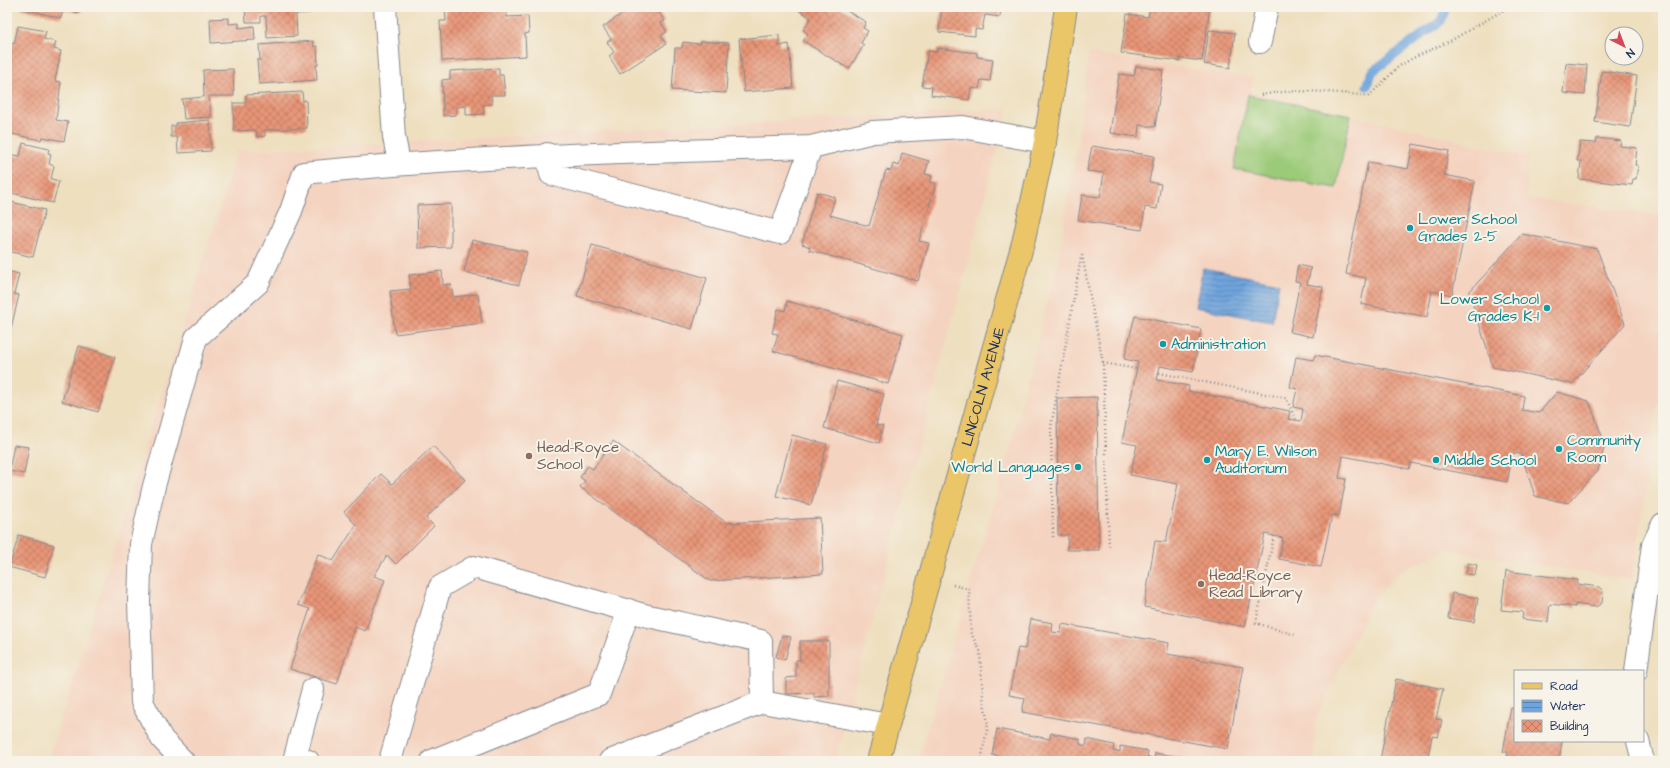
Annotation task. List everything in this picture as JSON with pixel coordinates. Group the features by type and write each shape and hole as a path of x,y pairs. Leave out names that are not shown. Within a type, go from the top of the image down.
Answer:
{"main road":[{"name":"LINCOLN AVENUE","path":"878,761 1035,195 1045,142 1066,7"}],"street":[{"path":"385,7 394,137 399,163"},
{"path":"1260,42 1267,7"},
{"path":"183,761 162,739 142,702 139,601 141,544 152,493 196,338 258,284 291,211 304,173 399,163 547,154 811,147 873,132 963,127 1045,142"},
{"path":"547,154 551,174 780,233 811,147"},
{"path":"1636,670 1653,545 1663,524"},
{"path":"390,761 440,587 474,566 629,610 761,641 762,702"},
{"path":"432,761 599,694 629,610"},
{"path":"308,761 295,757 313,689"},
{"path":"610,761 762,702 888,725"},
{"path":"1638,742 1644,761"}],"path":[{"path":"1261,95 1283,91 1301,90 1369,96 1403,64 1452,40 1504,10"},
{"path":"1053,537 1051,427 1082,255 1103,362 1109,548"},
{"path":"1103,362 1137,369"},
{"path":"1158,373 1286,398 1296,420"},
{"path":"1274,536 1256,623 1295,635"},
{"path":"929,579 968,589 971,633 980,651 983,697 988,724 980,761"}],"shaded area":[{"path":"1089,53 1253,78 1251,92 1529,157 1526,198 1663,216 1663,341 1652,447 1632,580 1447,550 1398,572 1370,604 1315,723 1314,761 918,761 1010,449 1059,256 1079,132"},
{"name":"Head-Royce School","path":"1008,109 835,761 48,761 237,151"}],"green space":[{"path":"1248,95 1351,115 1336,188 1234,169"}],"water":[{"path":"1203,268 1279,283 1272,322 1195,307"}],"building":[{"path":"15,7 81,7 80,13 63,10 61,18"},
{"path":"245,7 310,7 310,13 296,14 297,36 267,38 266,16 261,16 261,22 246,22"},
{"path":"445,7 507,7 507,17 528,16 529,33 525,34 526,56 442,61 440,21 446,21"},
{"path":"632,7 655,7 665,21 661,23 667,32 661,36 666,44 620,74 609,56 614,52 607,42 611,39 603,27"},
{"path":"800,7 840,7 866,22 863,28 868,31 861,43 864,45 849,69 803,41 808,34 803,30 811,18 799,10"},
{"path":"942,7 1001,7 1000,17 985,15 982,30 975,29 975,36 939,32"},
{"path":"1150,7 1210,7 1202,61 1180,58 1180,61 1121,53 1127,14 1148,17"},
{"path":"229,18 229,24 239,23 239,28 254,26 255,40 211,43 210,19"},
{"path":"18,26 46,31 44,39 56,42 54,49 61,51 55,81 61,82 56,120 68,122 64,141 42,137 41,140 7,133 7,43 14,44"},
{"path":"1209,30 1235,33 1230,68 1204,64"},
{"path":"779,35 779,46 789,44 793,88 744,92 739,39"},
{"path":"313,41 314,47 317,46 317,80 259,84 257,60 260,60 259,45"},
{"path":"701,41 729,43 726,93 672,90 675,48 682,48 683,42 700,44"},
{"path":"937,48 977,53 977,57 993,59 990,81 981,80 979,89 971,88 969,100 931,95 932,87 922,86 928,51 937,52"},
{"path":"1566,63 1587,65 1585,95 1563,93"},
{"path":"1136,66 1163,70 1155,127 1139,125 1138,137 1110,133 1119,74 1134,76"},
{"path":"499,68 499,75 503,75 505,95 491,95 492,104 483,105 484,114 466,115 466,106 456,107 456,115 443,116 442,80 450,79 450,71"},
{"path":"233,69 234,96 209,96 211,117 184,119 182,99 204,97 203,70"},
{"path":"1602,71 1637,76 1630,127 1595,122"},
{"path":"302,92 303,101 306,100 307,128 265,130 265,136 257,137 256,130 234,131 233,103 246,103 246,95"},
{"path":"210,120 211,151 178,153 177,137 171,137 171,126 176,126 176,123"},
{"path":"1597,138 1621,141 1620,146 1637,148 1635,165 1638,165 1636,179 1633,179 1632,185 1579,179 1581,161 1577,161 1580,142 1596,143"},
{"path":"23,143 49,149 48,153 51,154 49,164 54,166 51,179 59,181 53,203 7,192 7,154 20,156"},
{"name":"Lower School Grades 2-5","path":"1413,144 1449,151 1444,175 1475,181 1452,295 1432,291 1427,317 1361,304 1366,278 1346,274 1368,162 1408,169"},
{"path":"1092,146 1154,156 1149,182 1161,184 1157,209 1145,207 1142,230 1078,220 1082,195 1100,197 1104,173 1087,171"},
{"path":"902,153 929,161 925,174 932,176 930,182 936,183 919,241 929,243 918,281 809,250 810,247 802,244 817,192 835,197 830,215 869,226 886,170 891,171 893,164 899,166"},
{"path":"7,201 45,210 33,257 7,251"},
{"path":"451,204 451,247 418,248 417,205"},
{"name":"Lower School Grades K-1","path":"1522,234 1597,249 1625,324 1572,384 1493,367 1469,292"},
{"path":"472,240 527,252 519,285 464,272"},
{"path":"592,245 707,278 692,329 577,296"},
{"path":"1298,265 1311,268 1307,284 1323,287 1313,337 1290,332 1300,282 1295,281"},
{"path":"7,271 19,274 14,294 19,295 11,328 7,327"},
{"path":"442,271 443,285 451,284 453,297 478,294 482,323 395,334 390,291 411,289 409,275"},
{"path":"787,301 903,334 888,384 773,351 778,334 772,333 778,309 785,311"},
{"path":"1135,316 1201,329 1193,372 1160,366 1157,380 1189,386 1188,391 1290,411 1288,419 1301,421 1303,409 1293,407 1297,389 1290,387 1296,357 1313,360 1315,355 1524,396 1522,410 1539,413 1557,392 1589,401 1605,444 1598,471 1568,503 1535,496 1521,454 1513,453 1507,482 1411,463 1409,469 1343,456 1339,478 1346,479 1339,516 1332,515 1321,567 1279,559 1283,538 1265,534 1245,627 1144,607 1155,541 1166,542 1178,484 1130,475 1137,445 1122,442 1138,362 1124,359"},
{"path":"79,346 115,357 98,412 62,401"},
{"path":"837,381 884,394 876,425 883,426 879,443 824,428"},
{"name":"World Languages","path":"1097,397 1099,550 1067,550 1068,535 1058,535 1057,398"},
{"path":"792,435 827,444 811,505 776,496"},
{"path":"613,441 727,523 820,518 823,574 710,581 580,487 585,481 580,477 588,466 593,469"},
{"path":"14,445 29,447 24,474 9,471"},
{"path":"433,446 465,480 426,518 434,526 396,564 387,555 374,576 385,580 365,631 355,627 337,684 290,669 310,609 298,605 318,554 333,561 356,525 344,512 381,474 392,484"},
{"path":"19,535 54,545 45,577 9,567"},
{"path":"1468,563 1477,565 1475,575 1466,574"},
{"path":"1506,571 1578,580 1577,584 1599,587 1603,591 1602,603 1596,607 1575,604 1575,607 1550,604 1548,622 1522,619 1523,612 1501,610"},
{"path":"1452,593 1478,598 1474,622 1448,618"},
{"path":"1031,619 1053,623 1052,632 1061,633 1062,624 1169,643 1167,654 1243,667 1228,749 1022,712 1025,698 1009,695 1018,648 1025,649"},
{"path":"782,635 791,637 785,660 776,657"},
{"path":"800,641 829,641 829,696 814,697 814,693 786,694 786,678 796,677 796,660 800,660"},
{"path":"1396,679 1443,689 1436,719 1442,720 1438,737 1432,736 1427,761 1380,760"},
{"path":"1511,707 1514,708 1514,742 1562,742 1559,761 1506,761 1508,752 1503,752"},
{"path":"997,729 1050,739 1051,733 1080,739 1080,744 1086,746 1087,739 1114,745 1113,751 1120,752 1120,746 1148,751 1147,757 1154,759 1155,753 1183,758 1182,761 1007,761 1008,758 992,755"}],"waterway":[{"path":"1367,86 1373,71 1441,21 1446,7"}],"place":[{"name":"Lower School Grades 2-5","path":"1410,228"},
{"name":"Lower School Grades K-1","path":"1547,308"},
{"name":"Administration","path":"1163,344"},
{"name":"Community Room","path":"1559,449"},
{"name":"Head-Royce School","path":"529,456"},
{"name":"Mary E. Wilson Auditorium","path":"1207,460"},
{"name":"Middle School","path":"1436,460"},
{"name":"World Languages","path":"1078,467"},
{"name":"Head-Royce Read Library","path":"1201,584"}]}
